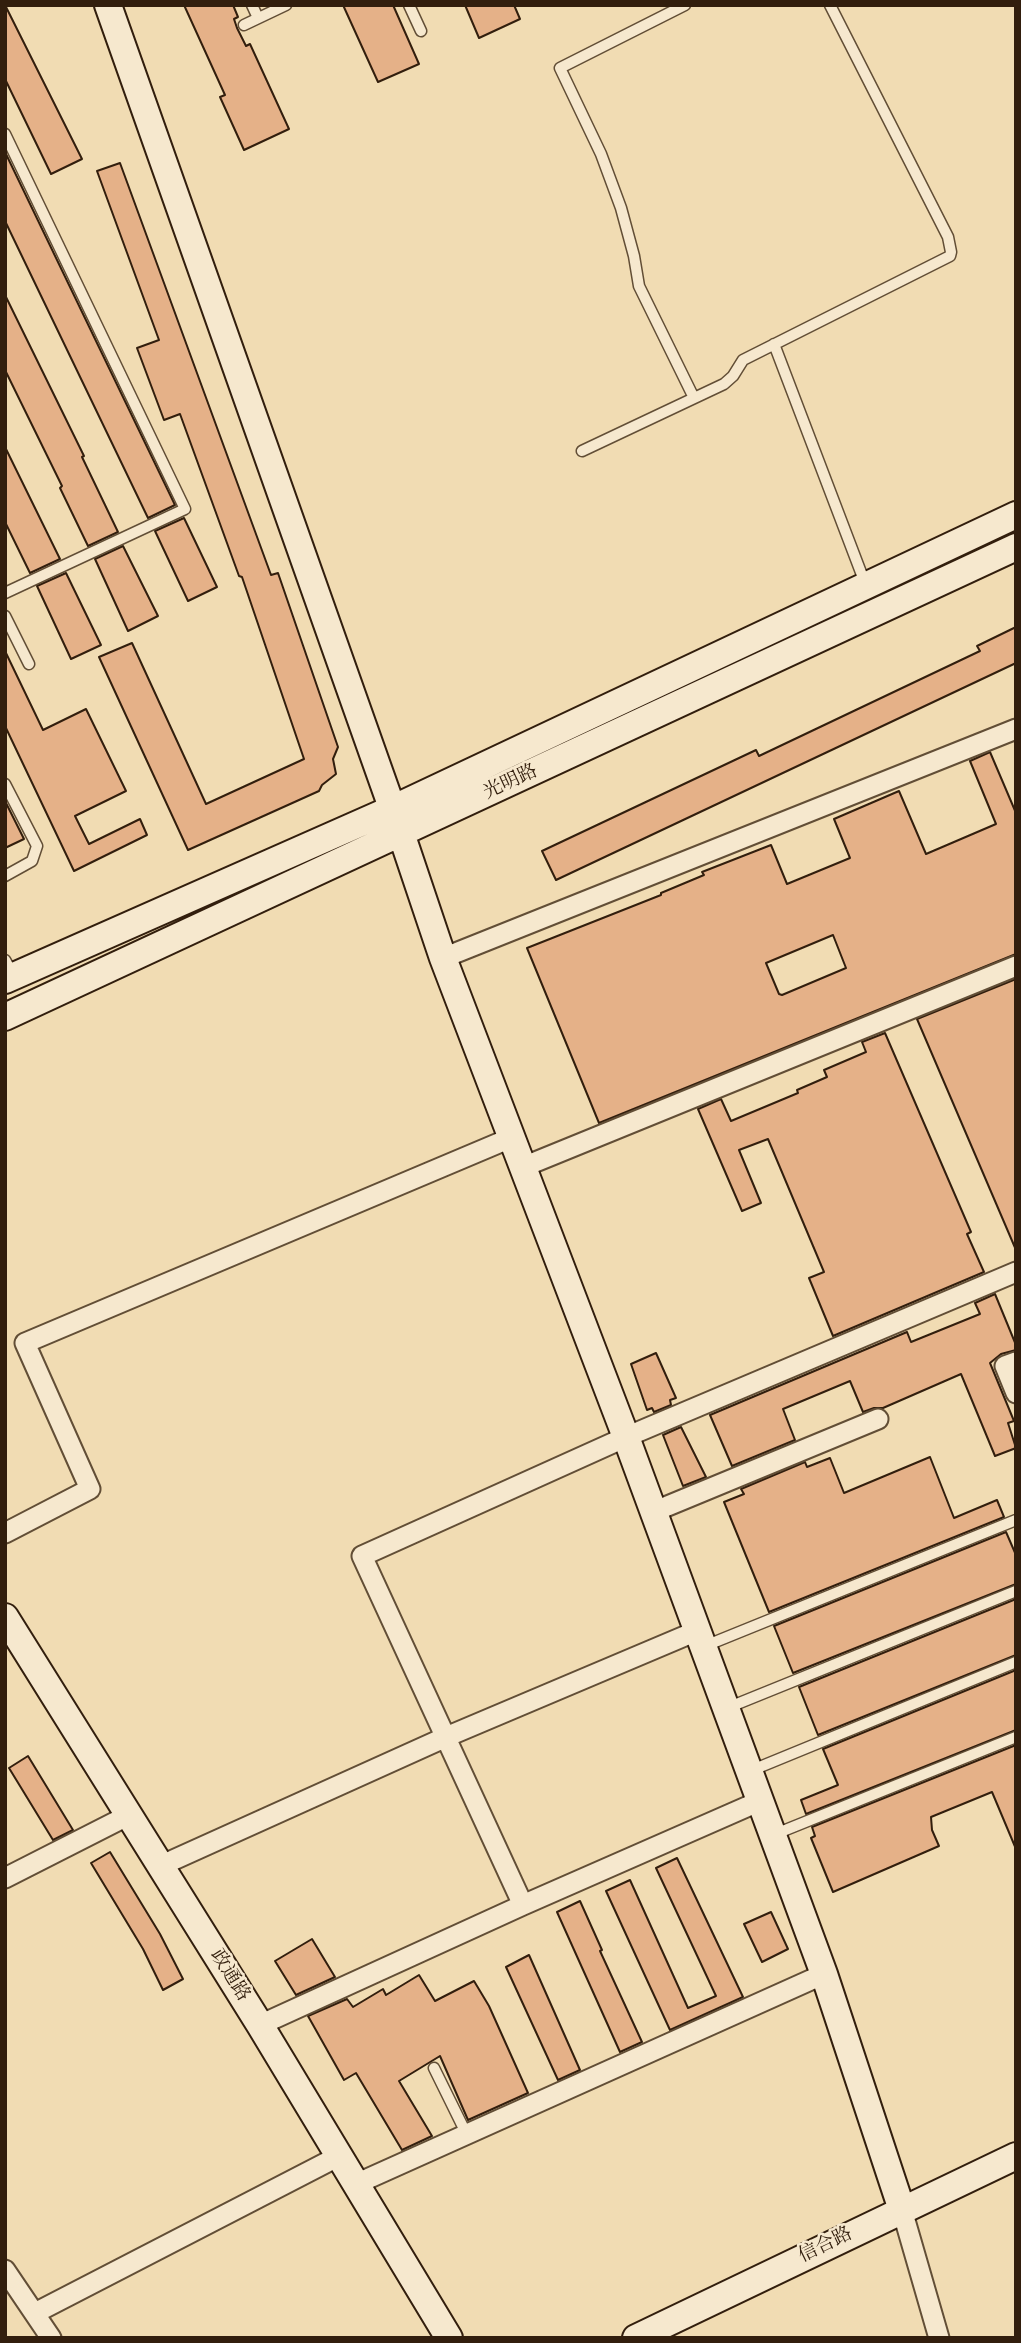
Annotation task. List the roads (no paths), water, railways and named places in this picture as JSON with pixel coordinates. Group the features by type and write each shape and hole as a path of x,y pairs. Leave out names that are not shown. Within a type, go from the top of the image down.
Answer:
{"street":[{"path":"108,5 443,958 626,1437 824,1974 902,2210 939,2338"},
{"name":"光明路","path":"872,599 1016,515"},
{"name":"光明路","path":"5,1017 397,821 872,599 1016,547"},
{"path":"443,958 1016,729"},
{"name":"光明路","path":"8,972 397,821"},
{"path":"523,1167 1016,966"},
{"path":"5,1532 90,1489 25,1343 513,1137"},
{"path":"523,1905 362,1556 626,1437 1016,1272"},
{"path":"1016,1362 1005,1366 1016,1393"},
{"path":"653,1512 878,1419"},
{"name":"政通路","path":"5,1617 260,2025 449,2338"},
{"path":"160,1866 446,1737 701,1638"},
{"path":"260,2025 760,1801"},
{"path":"5,1878 129,1815"},
{"path":"356,2184 824,1974"},
{"path":"35,2313 339,2156"},
{"name":"信合路","path":"636,2338 1016,2156"},
{"path":"5,2270 51,2338"}],"lane":[{"path":"252,5 258,18"},
{"path":"244,24 286,5"},
{"path":"409,5 421,31"},
{"path":"685,5 560,68 601,154 621,208 639,286 694,398"},
{"path":"582,451 724,384 743,360 950,256 948,237 830,5"},
{"path":"5,134 186,509 5,593"},
{"path":"774,344 872,599"},
{"path":"5,616 29,664"},
{"path":"5,784 37,846 32,861 5,876"},
{"path":"701,1638 1016,1520"},
{"path":"726,1708 1016,1591"},
{"path":"749,1771 1016,1662"},
{"path":"773,1835 1016,1737"},
{"path":"434,2068 466,2133"}]}
